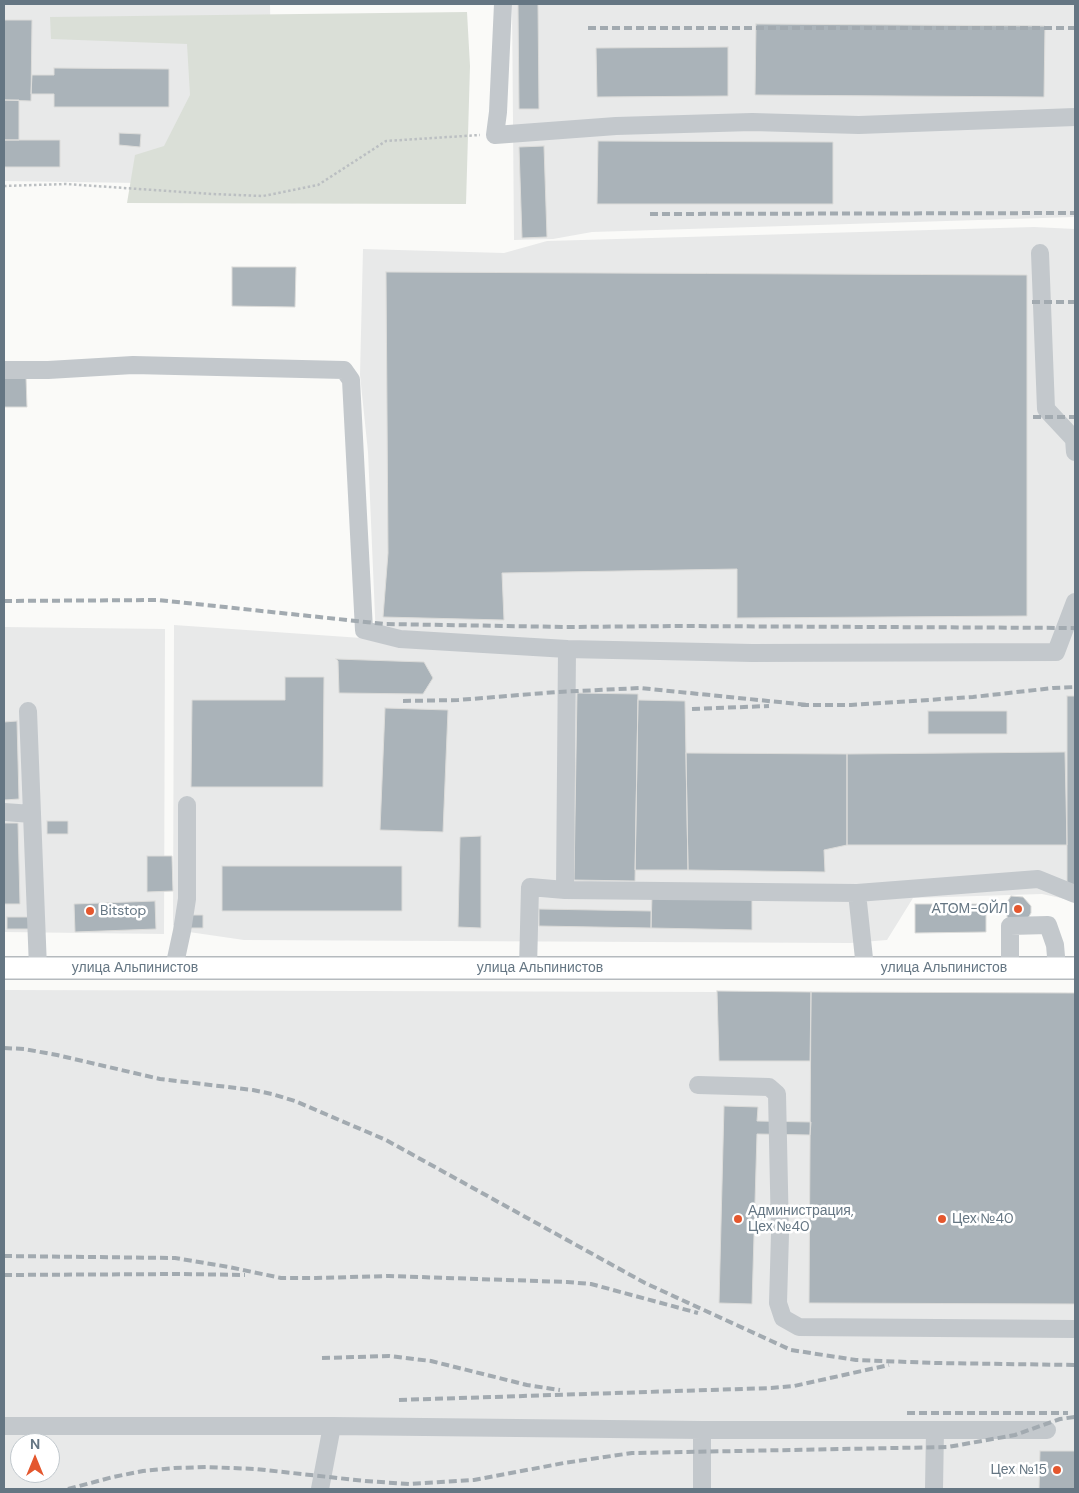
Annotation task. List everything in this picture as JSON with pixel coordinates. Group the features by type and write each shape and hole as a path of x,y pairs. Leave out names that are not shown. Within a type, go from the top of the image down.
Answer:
{"main road":[{"name":"улица Альпинистов","path":"4,968 1066,968"}],"lane":[{"path":"503,4 498,112 495,135 616,126 743,122 859,125 1075,117"},
{"path":"1040,253 1046,409 1074,439 1075,452"},
{"path":"4,370 48,370 133,365 344,370 351,380 364,630 400,639 567,648 752,654 1056,652 1075,602"},
{"path":"565,890 567,648"},
{"path":"28,711 38,968"},
{"path":"174,968 187,899 187,805"},
{"path":"4,812 32,814"},
{"path":"528,968 530,887 565,890 857,893 1038,879 1075,894"},
{"path":"857,893 865,968"},
{"path":"1010,968 1010,926 1048,924 1066,968"},
{"path":"698,1085 768,1087 777,1094 780,1234 778,1303 783,1318 799,1327 1075,1329"},
{"path":"4,1426 1047,1430"},
{"path":"320,1489 332,1426"},
{"path":"702,1430 702,1489"},
{"path":"934,1430 934,1489"}],"path":[{"path":"4,186 66,184 263,196 318,185 386,141 495,135"}],"shaded area":[{"path":"4,4 270,4 273,185 4,181"},
{"path":"512,4 1075,4 1075,217 592,232 553,239 514,240"},
{"path":"467,12 470,66 466,204 127,203 135,155 164,146 190,95 187,44 51,39 50,17"},
{"path":"1034,227 1075,229 1075,901 1042,894 913,898 887,940 850,943 244,940 182,931 173,925 174,625 376,639 368,452 360,375 363,249 504,253 547,241"},
{"path":"4,627 165,629 164,934 4,932"},
{"path":"4,990 1075,993 1075,1489 4,1489"}],"building":[{"path":"518,4 538,4 539,109 519,109"},
{"path":"4,20 32,20 31,101 4,100"},
{"path":"756,24 1045,26 1044,97 755,95"},
{"path":"728,47 728,96 597,97 596,48"},
{"path":"54,68 169,69 169,107 54,107 54,94 31,94 32,75 54,75"},
{"path":"4,100 19,100 19,140 4,140"},
{"path":"119,133 141,134 140,147 119,145"},
{"path":"4,140 60,140 60,167 4,167"},
{"path":"598,141 833,142 833,204 597,204"},
{"path":"544,146 547,237 522,238 519,147"},
{"path":"232,267 296,267 295,307 232,306"},
{"path":"386,272 1027,275 1027,616 737,618 737,569 502,573 504,620 383,617 388,553"},
{"path":"26,377 27,407 4,407 4,378"},
{"path":"336,659 424,662 433,678 423,694 339,693 338,661"},
{"path":"285,677 324,677 323,787 191,787 192,700 285,700"},
{"path":"577,693 638,694 635,881 574,880"},
{"path":"1067,696 1075,696 1075,886 1067,886"},
{"path":"638,700 685,701 688,870 635,870"},
{"path":"385,708 448,710 443,832 380,830"},
{"path":"928,711 1007,711 1007,734 928,734"},
{"path":"17,721 19,799 4,800 4,722"},
{"path":"1065,752 1067,845 847,845 847,754"},
{"path":"686,753 847,754 847,845 824,850 825,872 688,870"},
{"path":"47,821 68,821 68,834 47,834"},
{"path":"4,823 18,823 20,904 4,904"},
{"path":"481,836 481,928 458,927 460,837"},
{"path":"147,856 172,856 173,891 147,892"},
{"path":"222,866 402,866 402,911 222,911"},
{"path":"652,896 752,899 752,930 651,928"},
{"path":"1011,896 1023,897 1031,906 1031,913 1025,923 1011,923 1005,913 1005,905"},
{"path":"155,901 156,929 75,932 74,904"},
{"path":"915,904 986,904 986,932 915,933"},
{"path":"539,909 651,911 651,928 539,926"},
{"path":"189,915 203,915 203,928 189,928"},
{"path":"7,917 31,917 31,929 7,929"},
{"path":"717,991 811,992 810,1061 719,1061"},
{"name":"Цех №40","path":"811,992 1075,993 1075,1304 809,1303"},
{"name":"Администрация, Цех №40","path":"724,1106 758,1107 757,1121 811,1122 810,1135 757,1134 752,1304 719,1303"},
{"name":"Цех №15","path":"1040,1451 1075,1451 1075,1489 1039,1489"}],"railway":[{"path":"588,28 1075,28"},
{"path":"650,214 1075,213"},
{"path":"1032,302 1075,302"},
{"path":"1033,417 1075,417"},
{"path":"4,601 158,600 385,624 566,627 1075,628"},
{"path":"801,705 851,705 973,697 1075,687"},
{"path":"403,701 458,700 640,688 808,705"},
{"path":"692,709 769,706"},
{"path":"4,1048 24,1049 57,1055 160,1079 253,1090 295,1101 386,1140 645,1283 791,1350 856,1360 1075,1365"},
{"path":"4,1256 175,1258 281,1278 389,1276 567,1282 591,1284 698,1313"},
{"path":"4,1275 245,1275"},
{"path":"322,1358 389,1356 431,1361 527,1385 560,1390"},
{"path":"399,1400 771,1388 794,1386 889,1365"},
{"path":"907,1413 1068,1413"},
{"path":"68,1489 143,1471 174,1468 256,1469 409,1484 474,1480 564,1463 632,1453 948,1447 1015,1435 1060,1419 1075,1417"}],"place":[{"name":"АТОМ-ОЙЛ","path":"1018,909"},
{"name":"Bitstop","path":"90,911"},
{"name":"Администрация, Цех №40","path":"738,1219"},
{"name":"Цех №40","path":"942,1219"},
{"name":"Цех №15","path":"1057,1470"}]}
